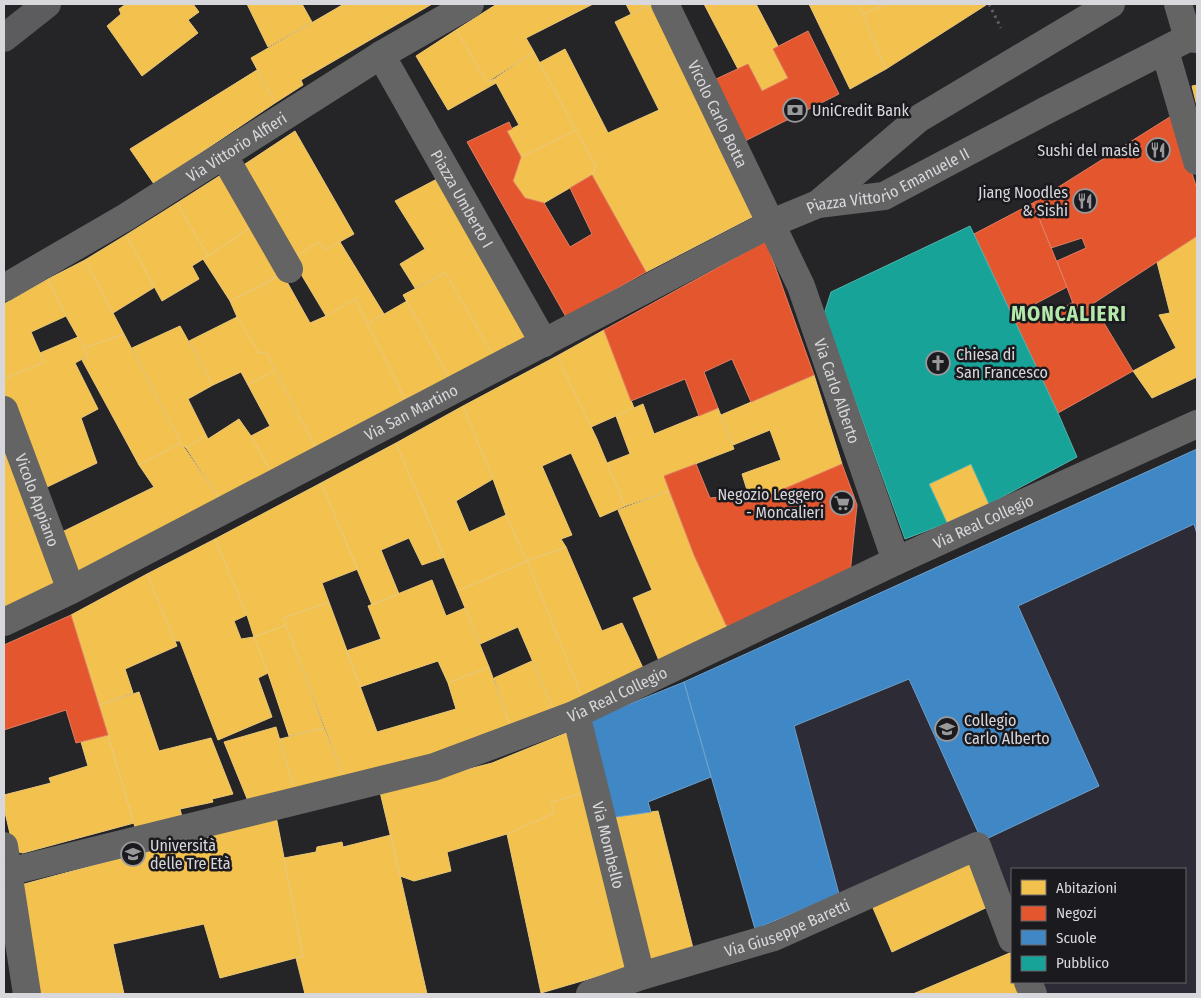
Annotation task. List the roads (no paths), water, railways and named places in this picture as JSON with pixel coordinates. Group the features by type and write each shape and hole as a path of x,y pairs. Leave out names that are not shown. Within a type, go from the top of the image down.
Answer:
{"main road":[{"path":"4,38 47,4"}],"street":[{"name":"Via Vittorio Alfieri","path":"4,288 126,217 381,55 470,4"},
{"name":"Vicolo Carlo Botta","path":"665,4 772,224"},
{"name":"Piazza Vittorio Emanuele II","path":"818,204 918,120 1111,4"},
{"name":"Piazza Vittorio Emanuele II","path":"818,204 884,196 1045,111 1193,38 1178,4"},
{"path":"1165,51 1197,160"},
{"name":"Piazza Umberto I","path":"381,55 544,343"},
{"path":"224,156 289,269"},
{"name":"Via San Martino","path":"4,622 71,590 772,224 818,204"},
{"name":"Via Carlo Alberto","path":"772,224 801,286 896,561"},
{"name":"Vicolo Appiano","path":"4,410 71,590"},
{"name":"Via Real Collegio","path":"5,864 434,767 576,714 896,561 1197,424"},
{"name":"Via Mombello","path":"576,714 640,976"},
{"name":"Via Giuseppe Baretti","path":"590,994 640,976 774,936 977,846 1011,937"},
{"path":"5,864 27,994"}],"place":[{"name":"UniCredit Bank","path":"795,110"},
{"name":"Sushi del maslè","path":"1158,150"},
{"name":"Jiang Noodles & Sishi","path":"1085,201"},
{"name":"Chiesa di San Francesco","path":"938,363"},
{"name":"Negozio Leggero - Moncalieri","path":"842,503"},
{"name":"Collegio Carlo Alberto","path":"947,729"},
{"name":"Università delle Tre Età","path":"133,854"}],"district":[{"name":"MONCALIERI","path":"1069,314"}]}
